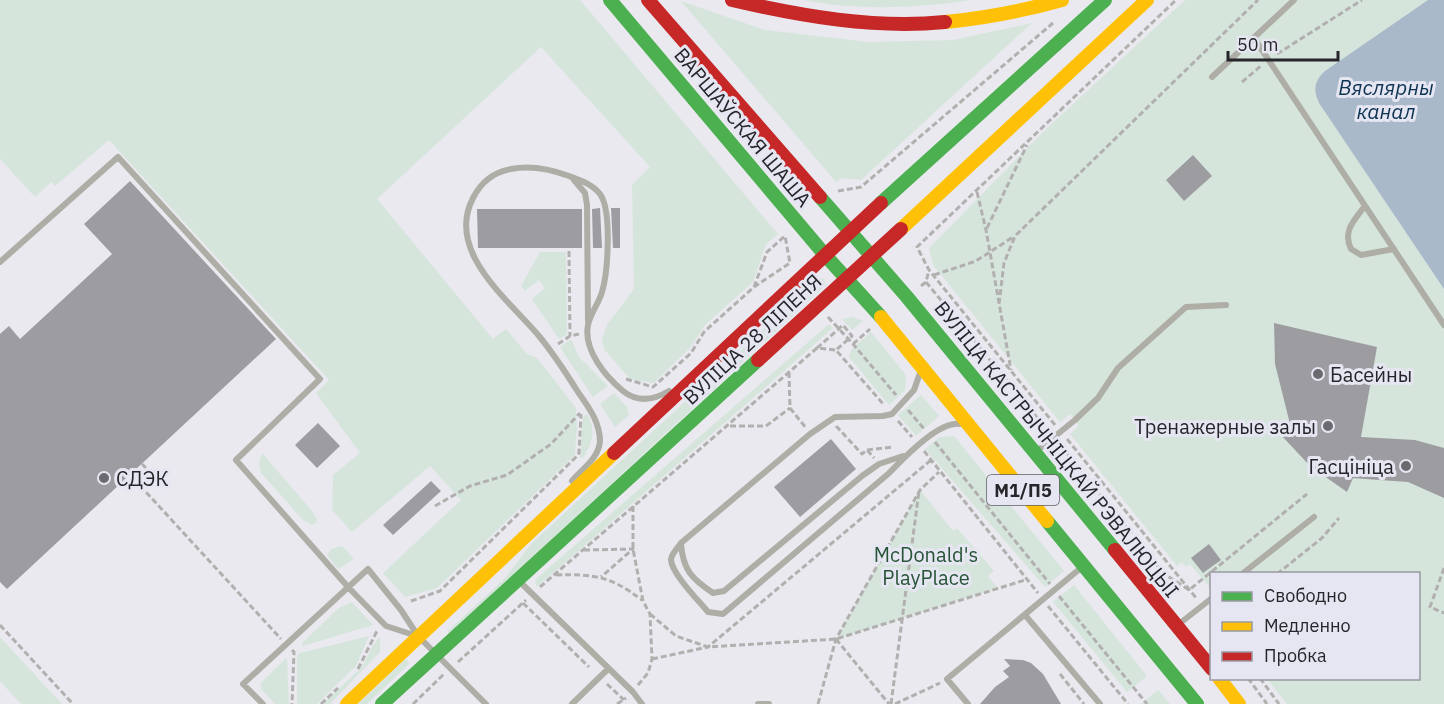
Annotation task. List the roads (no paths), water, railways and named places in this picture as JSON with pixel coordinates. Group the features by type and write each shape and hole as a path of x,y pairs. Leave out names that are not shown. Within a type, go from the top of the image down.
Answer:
{"main road":[{"name":"ВАРШАЎСКАЯ ШАША","path":"610,0 825,255 847,278"},
{"name":"ВАРШАЎСКАЯ ШАША","path":"648,0 871,255"},
{"path":"732,0 786,12 840,20 918,25 988,19 1062,0"},
{"name":"ВУЛІЦА 28 ЛІПЕНЯ","path":"347,704 850,231 1105,0"},
{"name":"ВУЛІЦА 28 ЛІПЕНЯ","path":"382,704 1147,0"},
{"name":"ВУЛІЦА КАСТРЫЧНІЦКАЙ РЭВАЛЮЦЫІ","path":"871,255 1210,666"},
{"name":"М1/П5","path":"847,278 1197,704"},
{"path":"1221,680 1239,704"}],"lane":[{"path":"1212,77 1294,0"},
{"path":"1254,38 1444,325"},
{"path":"0,262 118,157 320,379 236,460 386,626 418,636"},
{"path":"552,511 569,484 594,456 600,443 598,429 588,407 550,351 492,285 478,265 469,240 468,214 470,202 482,183 501,171 536,167 566,175 594,188 603,198 606,209 605,282 588,328"},
{"path":"566,175 578,183 585,194 588,328 595,358 606,375 627,394 644,399 652,398 668,392 723,351"},
{"path":"1365,206 1347,232 1351,249 1361,255 1394,249"},
{"path":"1035,452 1098,398 1118,368 1186,307 1226,305"},
{"path":"921,366 919,380 914,390 892,414 835,417 810,434 681,543 671,561 675,571 708,612 723,614 888,474 906,455 943,426 954,423 969,425"},
{"path":"681,543 682,560 688,571 713,593 724,591 870,470 879,464 906,455"},
{"path":"1243,572 1314,517"},
{"path":"968,704 947,679 1084,564"},
{"path":"263,704 243,684 368,569 401,610 418,636 486,704"},
{"path":"518,580 633,692 642,704"},
{"path":"1178,626 1210,600"},
{"path":"1025,615 1100,704"},
{"path":"572,704 608,669"},
{"path":"758,704 769,704"}],"water":[{"name":"Вяслярны канал","path":"1428,0 1444,0 1444,289 1319,103 1315,90 1319,78 1325,71"}],"place":[{"name":"Басейны","path":"1318,374"},
{"name":"Тренажерные залы","path":"1328,426"},
{"name":"Гасцініца","path":"1406,466"},
{"name":"СДЭК","path":"104,478"}],"park label":[{"name":"McDonald's PlayPlace","path":"926,566"}]}
